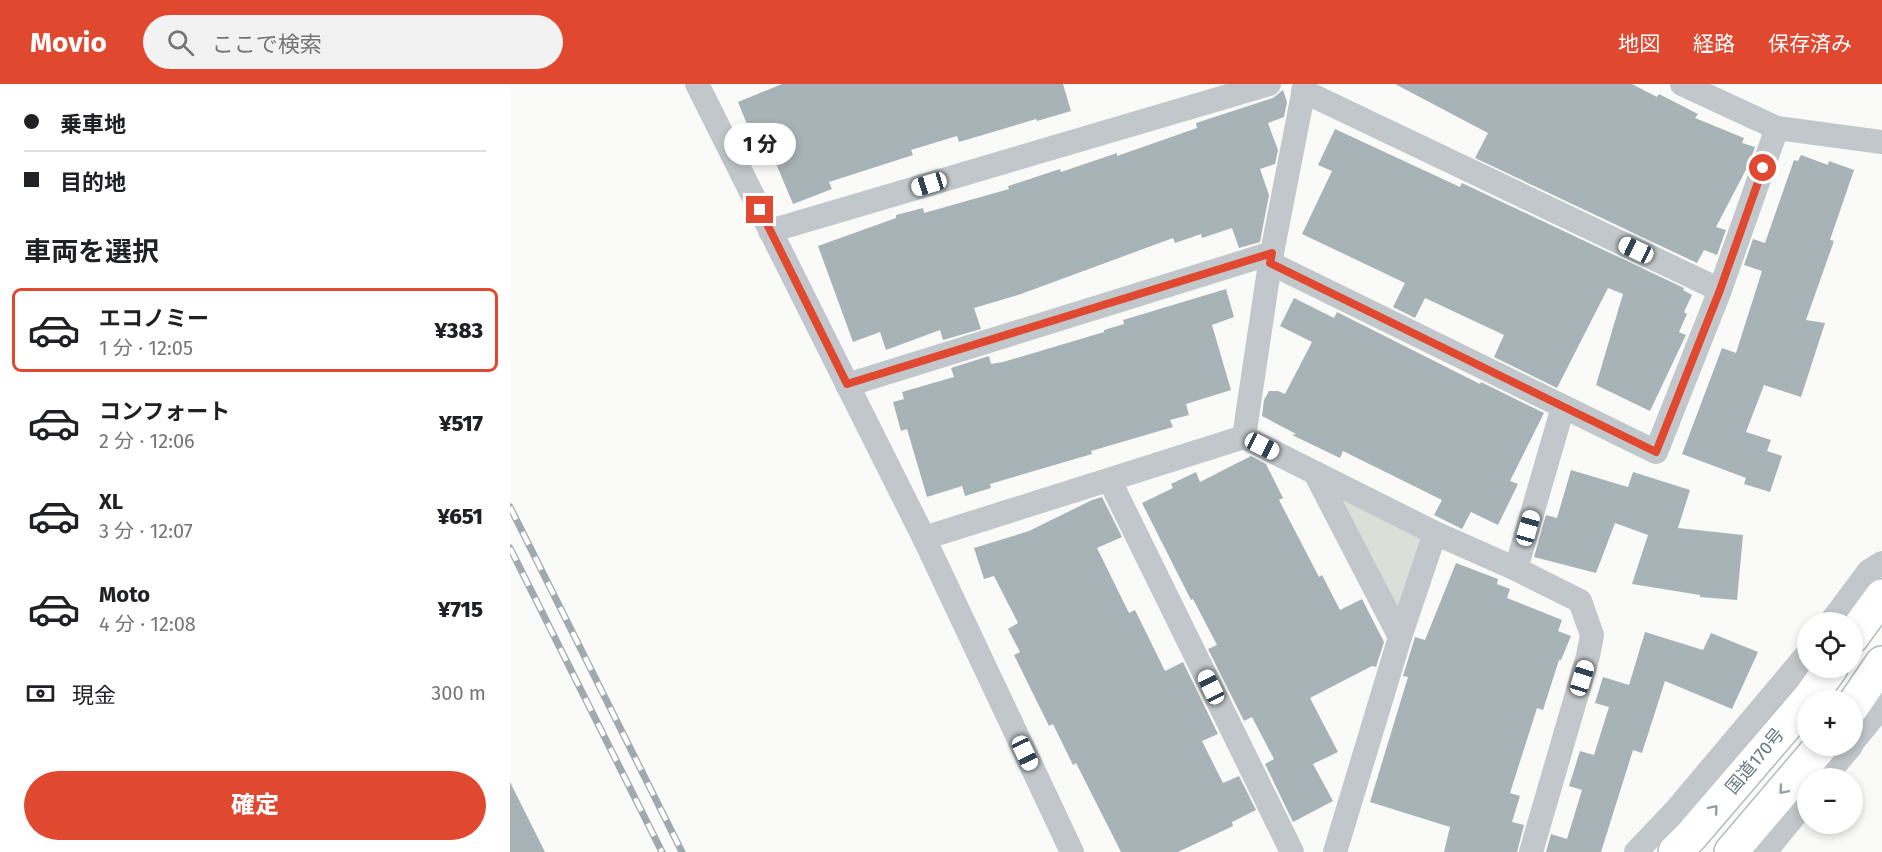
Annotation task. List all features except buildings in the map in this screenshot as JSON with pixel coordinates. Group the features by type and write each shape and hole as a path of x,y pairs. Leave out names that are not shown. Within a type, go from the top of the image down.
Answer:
{"highway":[{"path":"1863,623 1882,596"},
{"path":"1863,691 1882,663"},
{"name":"国道170号","path":"1675,852 1795,714 1823,678"},
{"path":"1731,852 1813,756"}],"street":[{"path":"697,84 924,538 1072,852"},
{"path":"770,231 1269,84"},
{"path":"1682,84 1777,128 1882,142"},
{"path":"1244,437 1271,258 1304,88 1720,290"},
{"path":"847,384 1271,258 1656,452 1720,290 1777,128"},
{"path":"1516,569 1563,406"},
{"path":"924,538 1244,437 1435,533 1580,601 1592,635 1588,656 1531,852"},
{"path":"1315,473 1400,637"},
{"path":"1110,481 1292,852"},
{"path":"1335,852 1400,637 1435,533"},
{"path":"1838,612 1869,571 1882,563"},
{"path":"1636,852 1676,810 1797,666"},
{"path":"1863,730 1882,706"},
{"path":"1832,768 1842,756"},
{"path":"1765,852 1797,813"}],"shaded area":[{"path":"1334,488 1429,536 1402,616"}],"railway":[{"path":"510,507 682,852"},
{"path":"510,548 662,852"}],"route":[{"path":"760,210 847,384 1272,253 1270,263 1656,452 1720,290 1763,168"}]}
